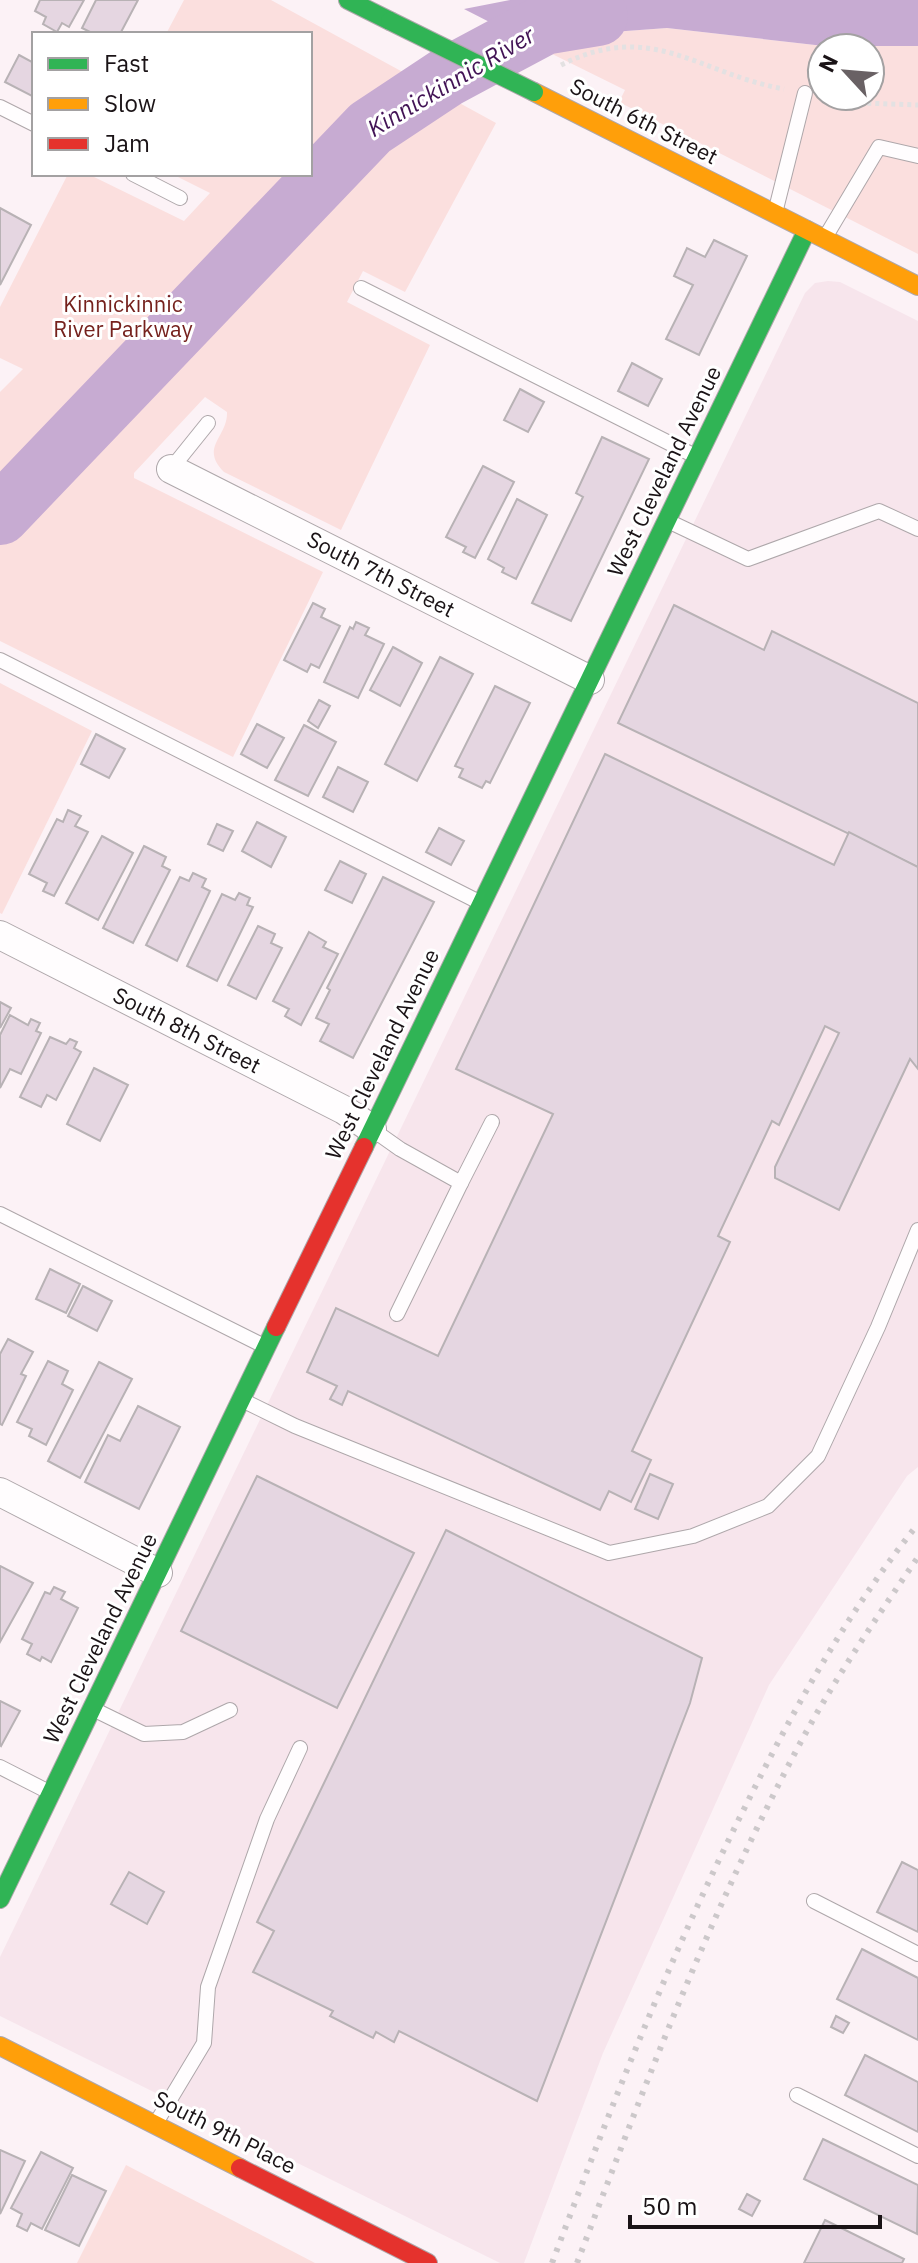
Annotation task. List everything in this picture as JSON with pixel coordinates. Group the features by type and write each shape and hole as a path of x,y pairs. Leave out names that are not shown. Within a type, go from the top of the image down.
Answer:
{"street":[{"name":"South 6th Street","path":"348,0 918,286"},
{"name":"West Cleveland Avenue","path":"0,1899 807,230"},
{"name":"South 7th Street","path":"171,469 590,680"},
{"name":"South 8th Street","path":"0,935 344,1110 372,1129"},
{"path":"0,1492 158,1573"},
{"name":"South 9th Place","path":"0,2046 428,2263"}],"lane":[{"path":"774,213 805,93"},
{"path":"0,107 32,123"},
{"path":"824,239 879,147 918,156"},
{"path":"137,176 180,198"},
{"path":"361,288 697,457"},
{"path":"171,469 208,423"},
{"path":"667,520 748,559 879,511 918,529"},
{"path":"0,660 481,903"},
{"path":"397,1314 492,1122"},
{"path":"372,1129 400,1149 461,1183"},
{"path":"0,1214 267,1347"},
{"path":"241,1400 295,1426 609,1553 693,1536 768,1506 818,1456 878,1327 918,1230"},
{"path":"92,1708 144,1734 183,1732 230,1710"},
{"path":"156,2123 204,2043 208,1987 267,1819 300,1748"},
{"path":"0,1767 51,1793"},
{"path":"814,1901 918,1954"},
{"path":"797,2095 918,2156"}],"path":[{"path":"552,69 579,56 632,46 687,56 743,80 805,93"},
{"path":"886,104 918,105"}],"shaded area":[{"name":"Kinnickinnic River","path":"510,0 918,0 918,46 886,46 886,32 806,32 806,44 667,28 585,34 542,49 464,9"},
{"path":"840,282 918,321 918,1467 907,1476 769,1685 603,2053 524,2263 500,2263 0,2016 0,1957 805,293 815,283"}],"green space":[{"name":"Kinnickinnic River Parkway","path":"184,0 271,0 496,123 405,292 363,271 347,302 430,345 341,530 224,472 217,463 214,449 227,412 205,397 134,473 134,478 323,572 233,757 0,641 0,392 23,369 0,358 0,307 67,176 92,176 184,221 210,193 176,176 312,176 312,32 167,32"},
{"path":"667,28 806,44 806,112 886,112 886,46 918,46 918,254 619,102 625,90 542,49 585,34"},
{"path":"0,683 92,731 2,914 0,913"},
{"path":"126,2165 315,2263 77,2263"}],"building":[{"path":"40,0 84,0 69,27 62,23 57,32 43,24 46,17 35,11"},
{"path":"96,0 138,0 121,32 90,32 82,28"},
{"path":"19,55 32,62 32,96 5,82"},
{"path":"0,208 31,225 0,285"},
{"path":"714,240 747,256 699,355 666,339 693,285 674,276 687,248 705,257"},
{"path":"632,363 662,379 648,406 618,391"},
{"path":"520,389 544,402 528,432 504,420"},
{"path":"602,437 649,459 571,621 532,603 583,497 576,493"},
{"path":"483,466 514,482 475,558 463,552 466,547 446,537"},
{"path":"517,499 547,515 516,579 502,572 504,568 488,559"},
{"path":"313,603 325,609 321,617 340,626 319,668 311,664 307,672 284,660"},
{"path":"674,605 764,650 772,631 918,703 918,867 618,723"},
{"path":"356,622 369,628 365,635 384,644 358,698 324,682 350,627 353,629"},
{"path":"393,647 422,663 400,706 370,690"},
{"path":"440,657 473,674 417,781 385,764"},
{"path":"495,686 530,703 490,783 486,781 482,788 459,777 463,769 455,766"},
{"path":"319,700 330,706 318,728 308,721"},
{"path":"257,724 284,738 267,768 241,754"},
{"path":"304,725 336,742 308,796 275,780"},
{"path":"96,734 125,749 109,778 81,764"},
{"path":"605,754 834,865 849,832 918,867 918,1069 910,1059 839,1210 775,1178 775,1167 839,1033 825,1026 779,1125 772,1121 718,1236 730,1242 632,1451 651,1460 631,1502 609,1491 600,1510 348,1391 342,1405 330,1399 337,1386 307,1372 336,1308 438,1356 553,1114 456,1069"},
{"path":"338,767 368,782 353,812 323,797"},
{"path":"68,810 81,816 75,826 88,832 54,896 43,891 47,883 29,874 57,819 63,822"},
{"path":"257,822 286,837 271,867 242,851"},
{"path":"217,824 233,831 223,851 208,844"},
{"path":"439,828 464,841 451,865 426,852"},
{"path":"102,836 133,853 98,920 66,903"},
{"path":"144,846 166,857 162,866 170,870 133,943 103,928"},
{"path":"340,861 366,874 352,903 325,890"},
{"path":"193,873 206,879 202,887 210,891 177,961 146,945 180,877 189,881"},
{"path":"383,877 434,902 353,1058 320,1041 329,1024 316,1018 330,990 327,988"},
{"path":"239,893 250,898 247,905 253,907 217,981 187,966 222,894 235,900"},
{"path":"258,926 275,934 271,943 282,948 256,999 228,985"},
{"path":"309,932 326,942 323,947 338,954 301,1025 285,1016 289,1009 273,1001"},
{"path":"0,1002 11,1008 0,1028"},
{"path":"10,1015 28,1025 31,1019 40,1023 36,1031 41,1033 21,1074 10,1069 0,1088 0,1035"},
{"path":"50,1037 66,1044 70,1039 77,1042 74,1048 81,1052 56,1100 47,1095 41,1107 20,1097"},
{"path":"94,1068 128,1085 100,1141 67,1124"},
{"path":"50,1269 80,1284 66,1313 36,1299"},
{"path":"83,1286 112,1301 97,1331 68,1316"},
{"path":"8,1339 33,1352 21,1374 26,1376 2,1425 0,1354"},
{"path":"48,1361 68,1371 62,1384 73,1390 46,1445 29,1436 32,1429 17,1422"},
{"path":"99,1362 132,1379 80,1478 48,1461"},
{"path":"138,1406 180,1427 139,1509 85,1482 108,1435 120,1441"},
{"path":"650,1474 673,1484 658,1519 635,1509"},
{"path":"257,1476 414,1553 337,1708 181,1631"},
{"path":"446,1530 702,1658 690,1703 537,2101 399,2031 394,2042 376,2032 373,2038 330,2016 333,2011 253,1972 274,1931 257,1922"},
{"path":"0,1566 33,1583 0,1642"},
{"path":"54,1587 65,1592 61,1599 78,1608 51,1662 42,1657 40,1661 27,1654 32,1644 22,1639 45,1592 50,1594"},
{"path":"0,1701 20,1711 1,1746 0,1745"},
{"path":"902,1862 918,1870 918,1932 877,1912"},
{"path":"129,1872 164,1892 147,1924 111,1904"},
{"path":"862,1949 918,1978 918,2040 837,1999"},
{"path":"836,2016 849,2023 843,2033 831,2027"},
{"path":"865,2055 918,2082 918,2132 845,2095"},
{"path":"823,2139 918,2185 917,2234 804,2179"},
{"path":"0,2150 25,2161 0,2214"},
{"path":"41,2152 73,2168 42,2229 31,2223 27,2231 17,2226 22,2214 11,2208"},
{"path":"72,2175 106,2191 79,2246 45,2230"},
{"path":"747,2194 760,2201 752,2216 739,2209"},
{"path":"825,2220 904,2259 902,2263 804,2263"}],"waterway":[{"name":"Kinnickinnic River","path":"0,515 370,128 447,77 544,25 598,16"}],"railway":[{"path":"552,2263 642,2033 744,1809 823,1662 868,1591 918,1524"},
{"path":"577,2263 706,1939 764,1813 824,1701 918,1557"}],"traffic: fast":[{"path":"348,0 390,21"},
{"path":"390,21 534,92"},
{"path":"364,1147 807,230"},
{"path":"0,1899 276,1327"}],"traffic: slow":[{"path":"534,92 918,286"},
{"path":"0,2046 240,2168"}],"traffic: jam":[{"path":"276,1327 364,1147"},
{"path":"240,2168 428,2263"}]}
